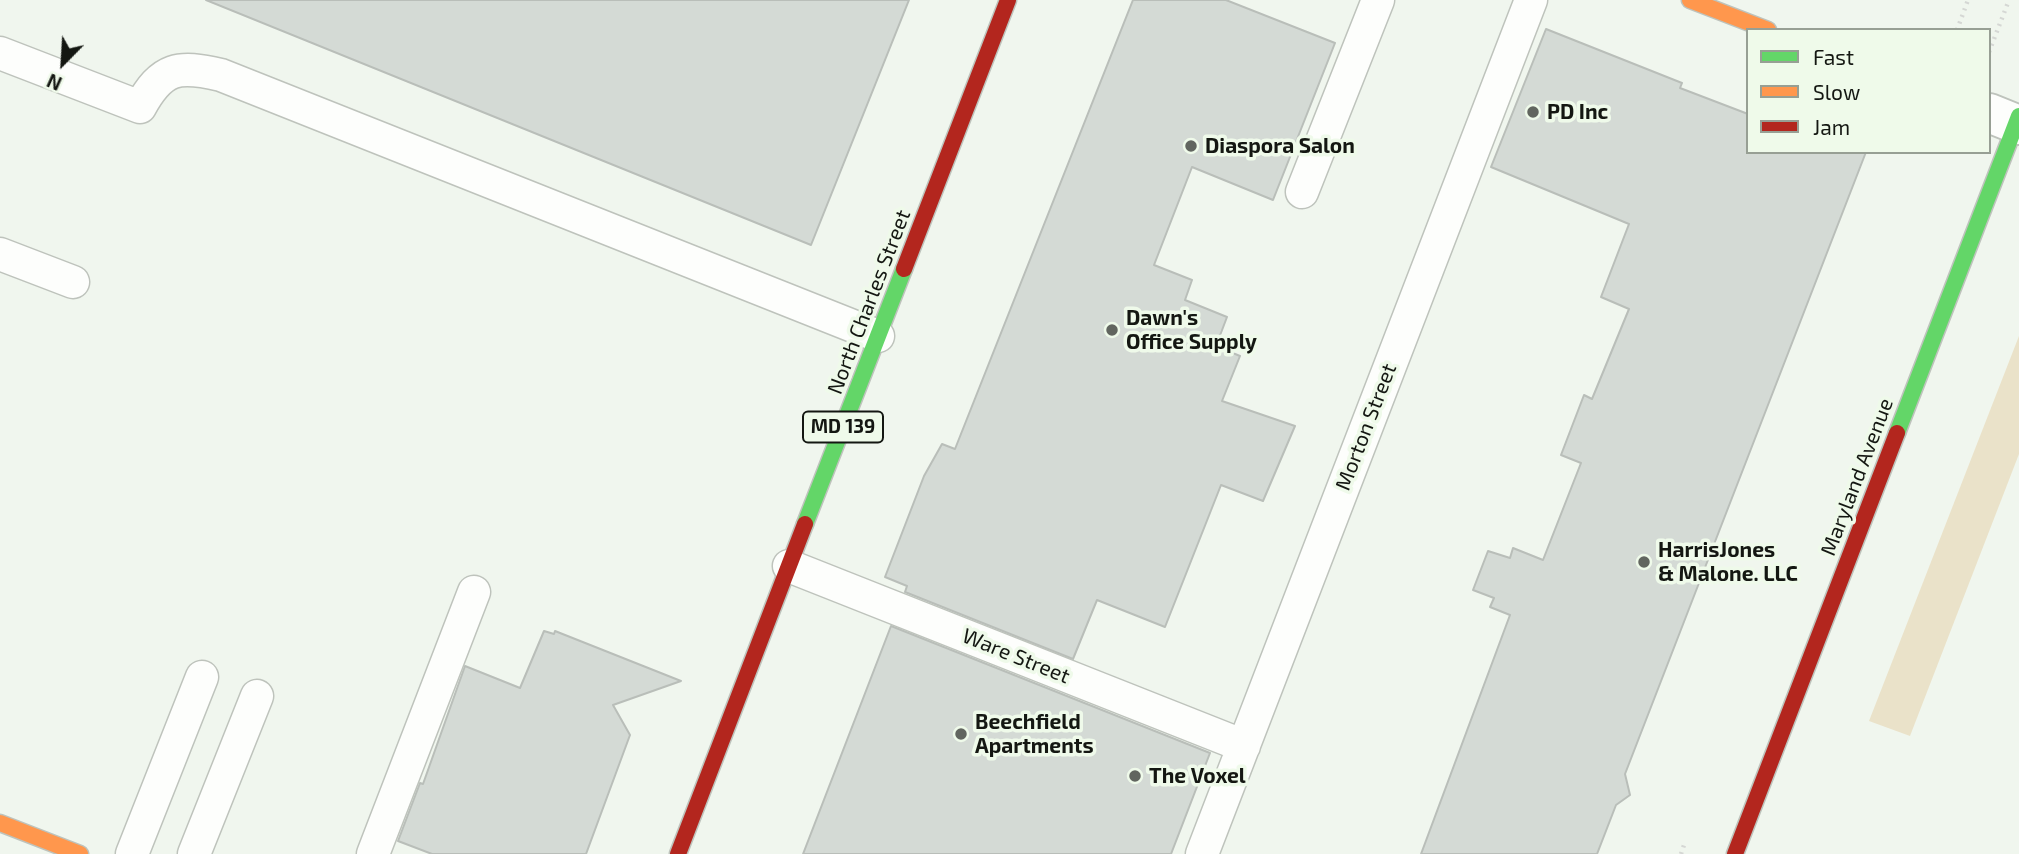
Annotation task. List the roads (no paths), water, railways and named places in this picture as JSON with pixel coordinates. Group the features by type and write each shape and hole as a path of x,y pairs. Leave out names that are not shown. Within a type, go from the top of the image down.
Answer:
{"main road":[{"name":"North Charles Street","path":"678,854 1008,0"},
{"path":"1690,0 1763,28"},
{"name":"Maryland Avenue","path":"1735,854 2011,119"},
{"path":"0,823 80,854"}],"lane":[{"path":"1302,192 1378,0"},
{"name":"Morton Street","path":"1202,854 1531,0"},
{"path":"0,53 140,107 151,86 166,73 194,69 221,75 878,336"},
{"path":"0,254 73,282"},
{"name":"Ware Street","path":"789,566 1244,746"},
{"path":"373,854 474,592"},
{"path":"132,854 202,677"},
{"path":"194,854 257,696"}],"place":[{"name":"PD Inc","path":"1533,112"},
{"name":"Diaspora Salon","path":"1191,146"},
{"name":"Dawn's Office Supply","path":"1112,330"},
{"name":"HarrisJones & Malone. LLC","path":"1644,562"},
{"name":"Beechfield Apartments","path":"961,734"},
{"name":"The Voxel","path":"1135,776"}]}
